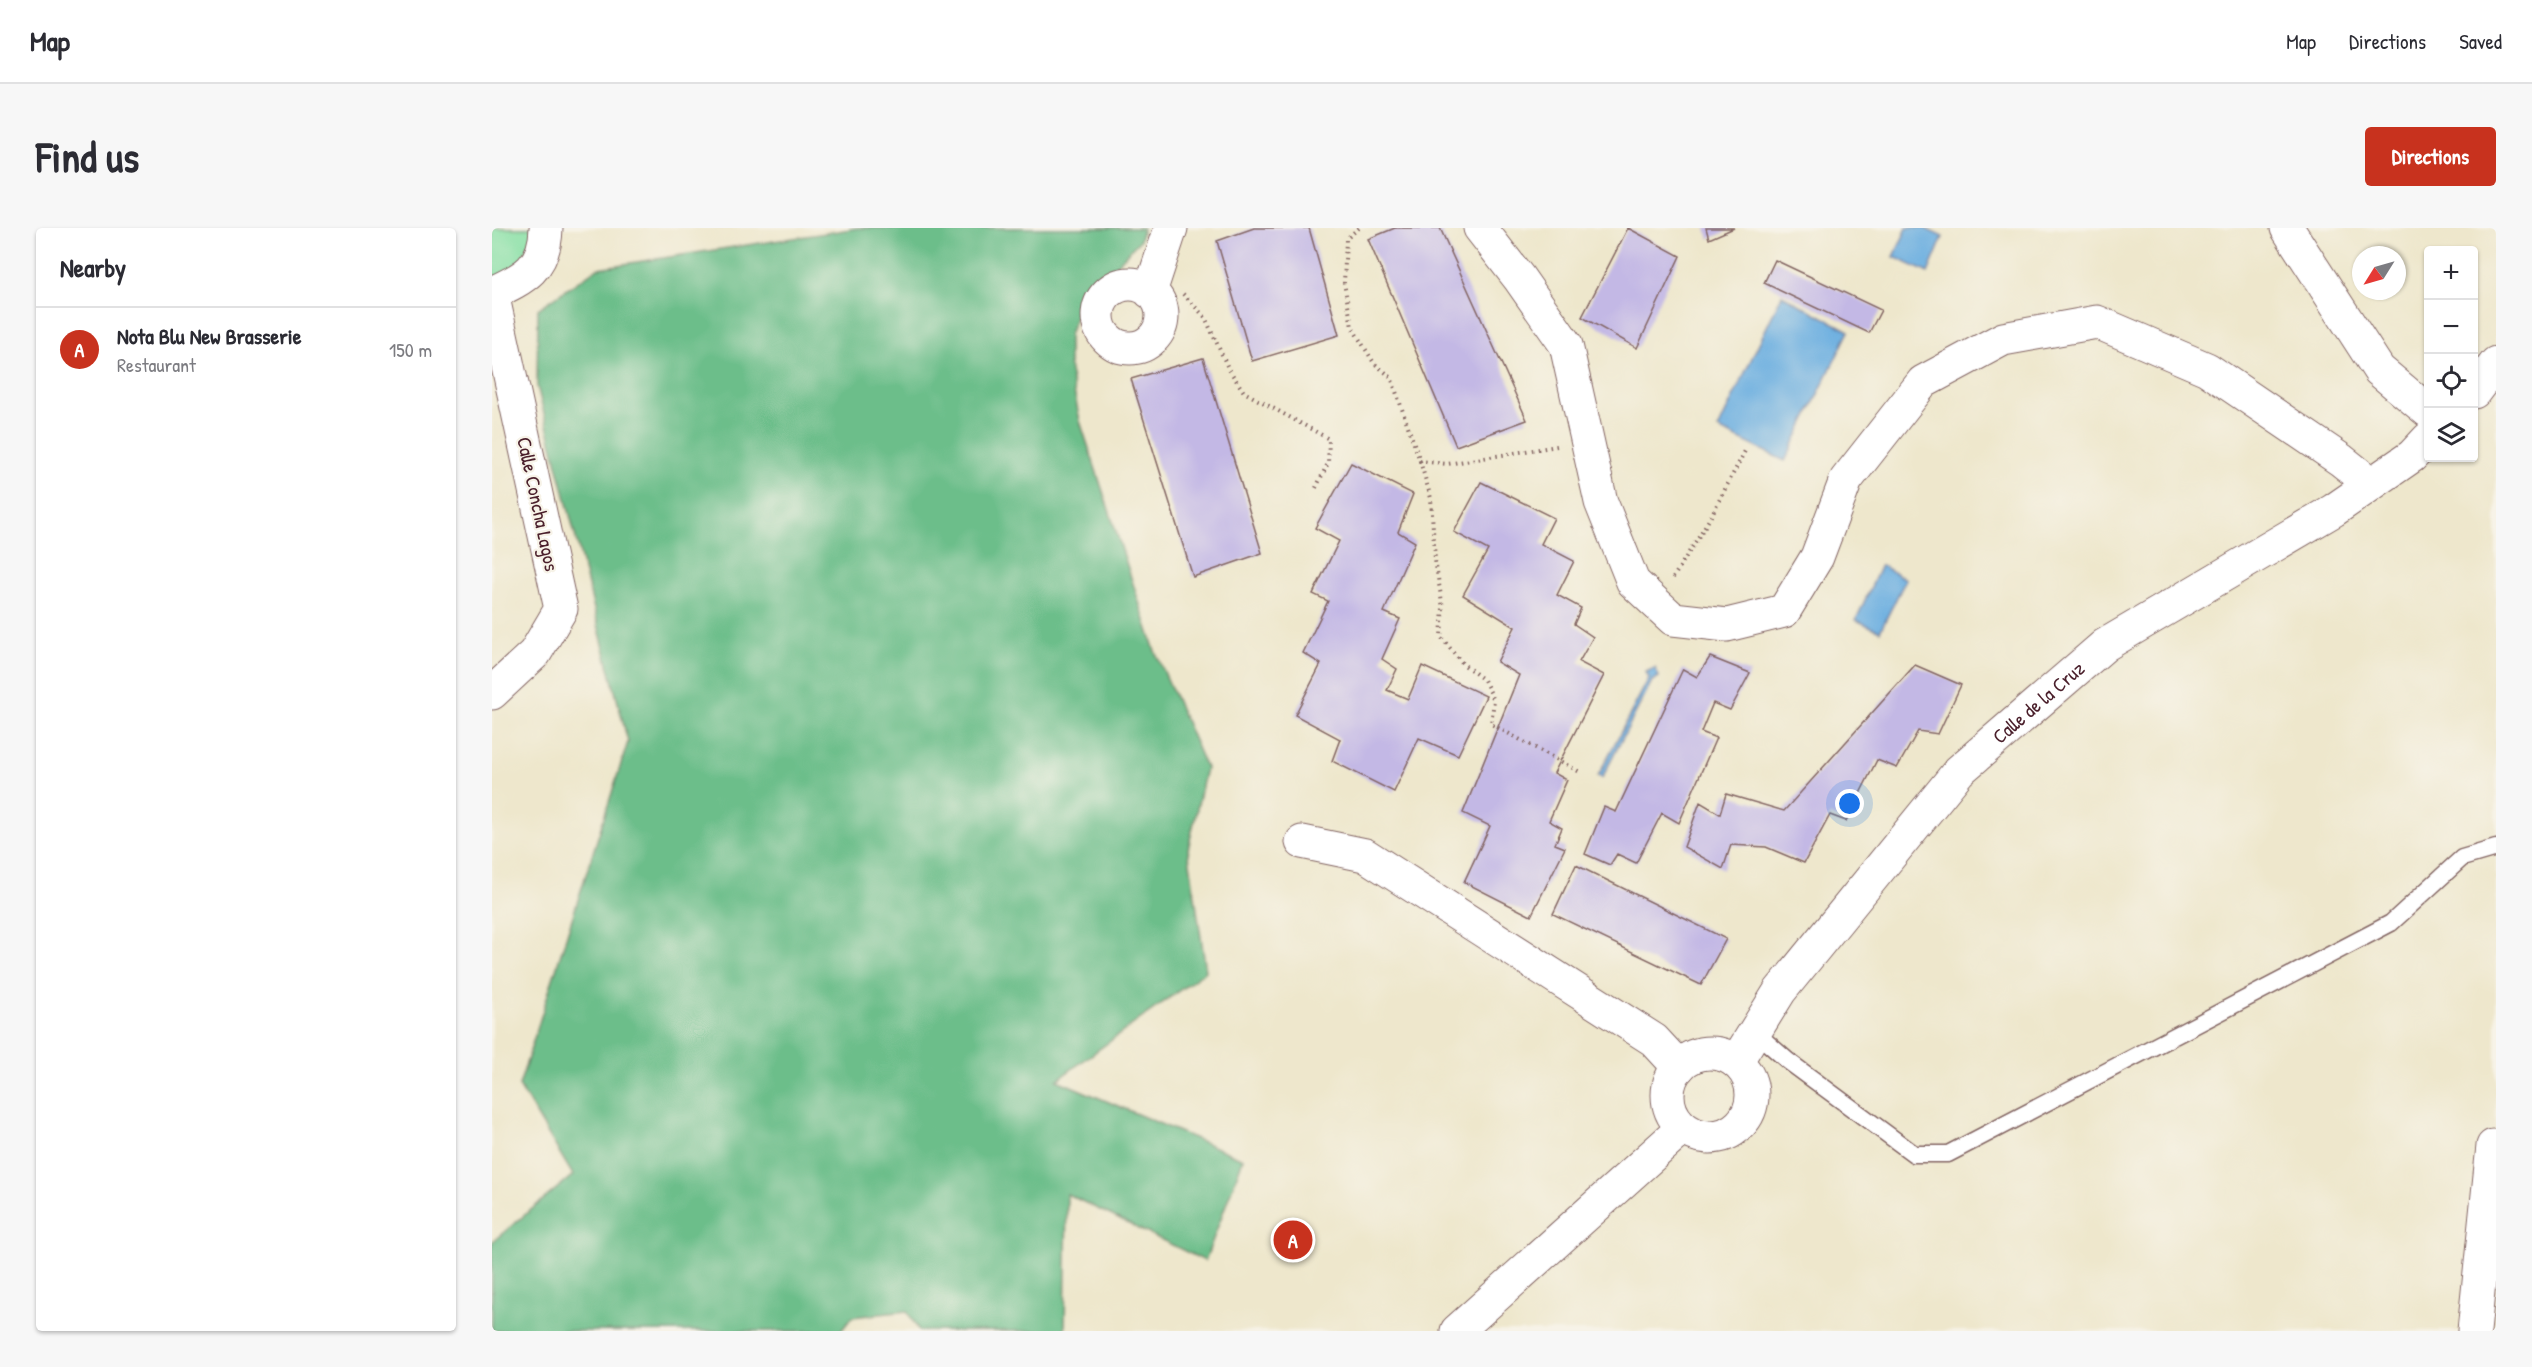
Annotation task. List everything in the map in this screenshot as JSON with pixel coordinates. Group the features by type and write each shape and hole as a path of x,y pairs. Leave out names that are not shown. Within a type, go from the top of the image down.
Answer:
{"street":[{"path":"492,293 525,278 545,247 546,228"},
{"path":"1154,280 1171,228"},
{"path":"1480,228 1519,278 1566,345 1601,502 1633,582 1673,619 1727,625 1784,611 1816,557 1846,480 1923,382 2002,339 2097,322 2207,369 2341,460 2370,483"},
{"path":"2287,228 2379,370 2424,408"},
{"name":"Calle Concha Lagos","path":"492,293 561,609 535,653 492,693"},
{"path":"2478,387 2496,363"},
{"name":"Calle de la Cruz","path":"1736,1062 1780,991 1959,771 2105,645 2334,510 2412,456 2424,443"},
{"path":"1302,842 1365,855 1654,1040 1679,1067"},
{"path":"1713,1053 1736,1062 1751,1084 1751,1104 1743,1122 1733,1131 1721,1136 1702,1136 1683,1128 1674,1118 1669,1105 1670,1085 1679,1067 1689,1059 1713,1053"},
{"path":"1457,1331 1683,1128"},
{"path":"2474,1331 2493,1146"}],"lane":[{"path":"1755,1032 1788,1061 1914,1154 1948,1154 2391,923 2462,858 2496,848"}],"path":[{"path":"1359,228 1346,239 1344,283 1352,327 1374,363 1391,377 1431,498 1435,560 1443,608 1441,637 1463,664 1484,680 1494,700 1491,724 1580,771"},
{"path":"1154,280 1205,317 1228,368 1244,392 1329,439 1328,463 1314,492"},
{"path":"1420,461 1447,464 1587,441"},
{"path":"1656,603 1697,541 1746,449"}],"green space":[{"path":"492,228 533,228 533,233 520,265 492,279"},
{"path":"858,228 1143,228 1140,240 1080,303 1069,335 1069,366 1080,421 1155,651 1206,768 1188,849 1206,971 1057,1080 1243,1159 1205,1261 1067,1194 1065,1331 919,1331 907,1311 852,1317 841,1331 492,1331 492,1242 573,1175 519,1086 628,742 537,386 538,309 598,268"}],"water":[{"path":"1907,228 1924,228 1943,237 1928,273 1894,257"},
{"path":"1782,295 1849,331 1785,461 1718,429"},
{"path":"1881,565 1906,579 1880,631 1856,620"},
{"path":"1655,668 1659,677 1652,681 1602,778 1598,776 1649,678 1646,672"}],"building":[{"path":"1254,228 1309,228 1339,335 1252,361 1217,241"},
{"path":"1395,228 1440,228 1527,420 1456,446 1368,239"},
{"path":"1628,228 1680,256 1637,348 1582,317"},
{"path":"1706,228 1734,228 1709,239"},
{"path":"1775,260 1881,310 1869,333 1764,283"},
{"path":"1203,358 1262,553 1193,577 1131,379"},
{"path":"1351,463 1413,494 1398,532 1415,542 1384,612 1400,619 1382,659 1397,669 1387,690 1408,699 1422,666 1486,696 1458,755 1419,738 1394,792 1332,761 1340,739 1295,715 1321,664 1303,653 1328,601 1313,594 1339,541 1315,528"},
{"path":"1481,482 1554,518 1541,544 1574,561 1557,595 1581,608 1574,624 1593,637 1579,662 1604,675 1554,773 1567,780 1549,821 1562,828 1555,844 1565,848 1531,916 1464,882 1490,826 1463,813 1519,675 1497,662 1515,627 1463,595 1488,550 1454,532"},
{"path":"1710,657 1750,673 1730,710 1713,703 1701,732 1716,738 1679,823 1662,813 1636,863 1617,854 1610,865 1585,854 1604,807 1616,812 1683,669 1697,677"},
{"path":"1915,665 1961,685 1938,734 1918,731 1897,768 1877,760 1846,821 1830,815 1804,863 1766,847 1731,845 1723,869 1684,847 1700,802 1720,814 1726,794 1784,811"},
{"path":"1576,865 1726,939 1701,985 1553,914"}],"place":[{"name":"Nota Blu New Brasserie","path":"1293,1240"}]}
